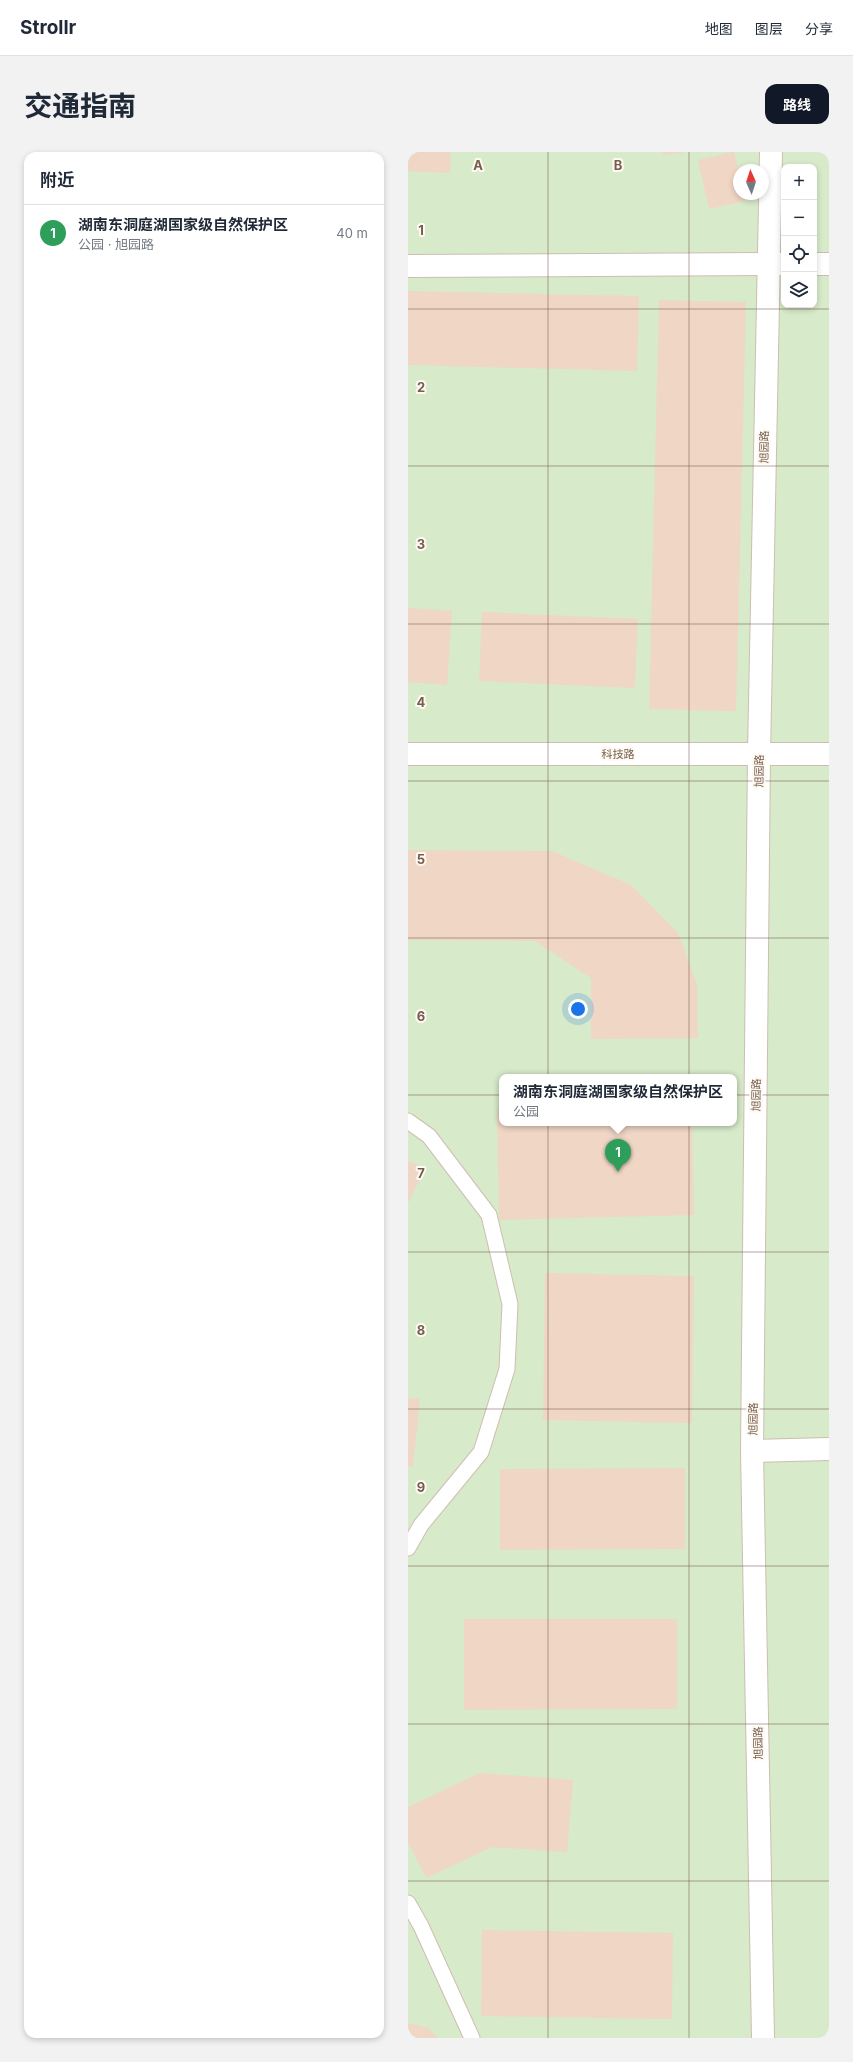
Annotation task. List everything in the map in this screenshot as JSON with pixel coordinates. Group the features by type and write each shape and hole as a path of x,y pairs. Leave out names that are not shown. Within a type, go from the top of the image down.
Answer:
{"street":[{"name":"旭园路","path":"763,2038 752,1451 759,754 776,264 770,152"},
{"path":"408,266 776,264"},
{"path":"817,264 829,264"},
{"name":"科技路","path":"408,754 829,754"},
{"path":"752,1451 829,1449"}],"lane":[{"path":"408,1121 429,1136 489,1214 510,1304 507,1369 481,1452 421,1525 408,1548"},
{"path":"408,1903 421,1926 472,2038"}],"green space":[{"path":"408,152 829,152 829,2038 408,2038"}],"building":[{"path":"408,152 451,152 450,173 408,171"},
{"path":"663,152 682,152 683,153 663,155"},
{"path":"734,152 737,164 733,164 733,200 745,201 709,209 698,160"},
{"path":"408,291 639,296 637,371 408,365"},
{"path":"659,300 746,302 736,711 649,709"},
{"path":"408,608 452,611 447,685 408,682"},
{"path":"482,612 638,619 635,688 479,681"},
{"path":"408,850 552,851 631,885 678,933 697,984 698,1038 591,1039 591,978 535,941 408,940"},
{"path":"497,1110 499,1110 499,1126 692,1126 694,1215 499,1220"},
{"path":"408,1161 425,1169 408,1203"},
{"path":"545,1273 694,1276 692,1423 543,1420"},
{"path":"408,1398 420,1399 413,1467 408,1466"},
{"path":"685,1468 685,1549 500,1550 500,1469"},
{"path":"464,1619 677,1619 677,1709 464,1710"},
{"path":"480,1773 573,1780 567,1852 492,1847 426,1878 408,1842 408,1807"},
{"path":"482,1930 673,1933 672,2019 481,2016"},
{"path":"408,2023 428,2028 438,2038 408,2038"}],"place":[{"name":"湖南东洞庭湖国家级自然保护区","path":"618,1172"}]}
